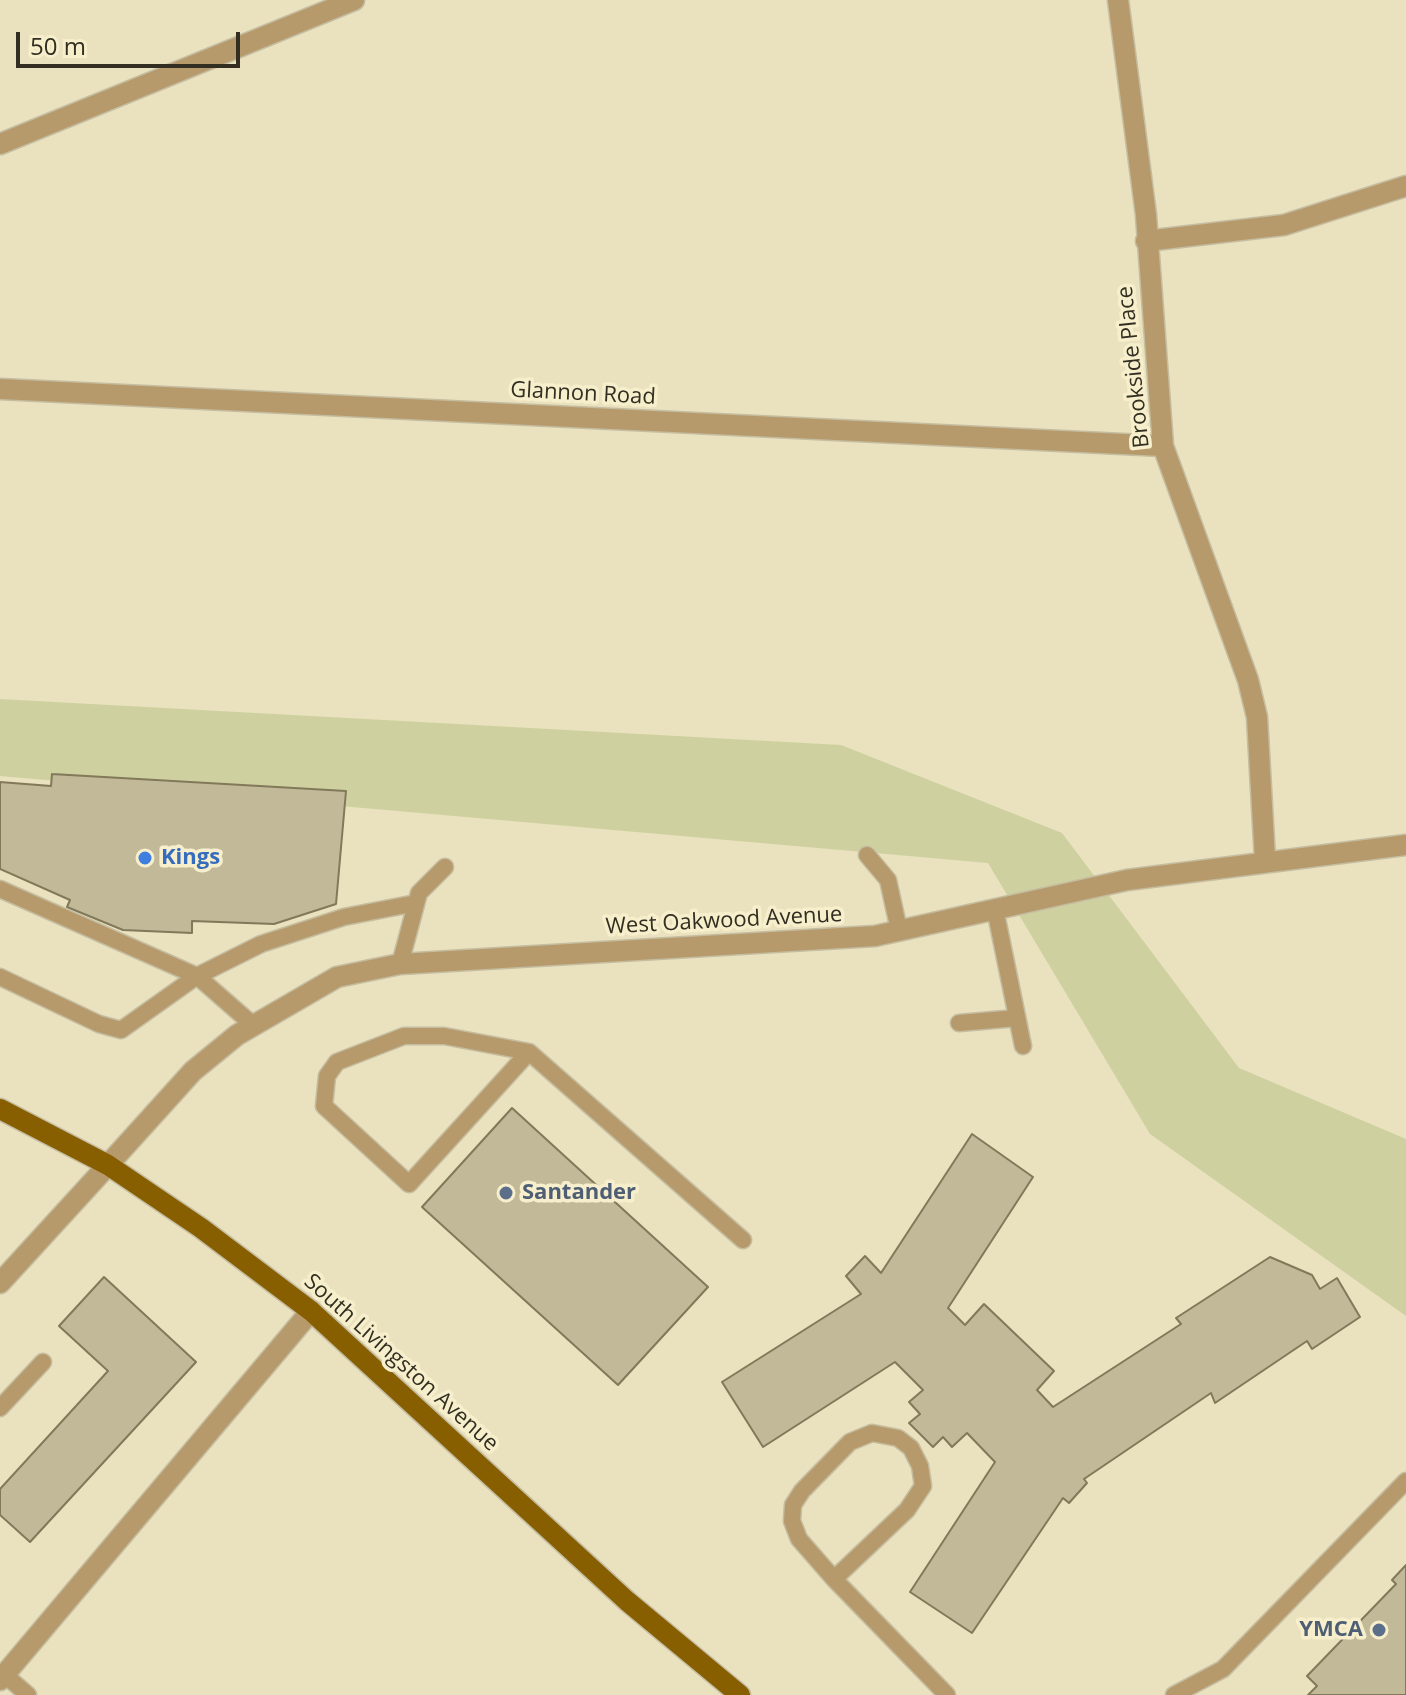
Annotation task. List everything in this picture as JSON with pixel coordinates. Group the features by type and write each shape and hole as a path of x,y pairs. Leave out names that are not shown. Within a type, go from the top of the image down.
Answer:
{"main road":[{"name":"South Livingston Avenue","path":"0,1109 108,1165 201,1228 311,1311 627,1601 740,1695"}],"street":[{"path":"0,144 354,0"},
{"name":"Brookside Place","path":"1118,0 1146,215 1163,446 1254,705 1265,860"},
{"path":"1146,241 1284,225 1406,186"},
{"name":"Glannon Road","path":"0,389 1163,446"},
{"name":"West Oakwood Avenue","path":"0,1283 193,1071 253,1025 337,977 400,964 875,936 1127,880 1265,860 1406,845"},
{"path":"2,1678 311,1311"}],"lane":[{"path":"867,855 888,880 899,930"},
{"path":"400,964 419,893 445,867"},
{"path":"0,889 197,976 253,1025"},
{"path":"0,977 99,1024 121,1030 197,976 261,944 344,917 416,903"},
{"path":"995,909 1023,1046"},
{"path":"959,1023 1017,1018"},
{"path":"529,1052 409,1184 324,1106 327,1076 337,1062 404,1036 444,1036 529,1052 743,1240"},
{"path":"0,1408 43,1362"},
{"path":"834,1579 907,1510 923,1486 920,1466 911,1448 898,1438 872,1433 850,1442 802,1491 793,1505 792,1521 799,1539 834,1579 947,1695"},
{"path":"1174,1695 1223,1669 1406,1481"},
{"path":"2,1678 28,1695"}],"green space":[{"path":"0,699 841,745 1062,833 1239,1068 1406,1139 1406,1316 1150,1134 988,863 0,776"}],"building":[{"path":"52,774 346,791 336,904 274,924 192,921 192,933 123,930 67,907 70,900 0,869 0,782 51,786"},
{"path":"512,1108 708,1287 618,1385 422,1207"},
{"path":"972,1134 1033,1177 948,1308 965,1325 984,1304 1054,1371 1037,1390 1053,1407 1181,1324 1176,1318 1270,1257 1312,1275 1320,1289 1337,1278 1360,1317 1312,1349 1307,1341 1215,1403 1211,1393 1084,1479 1087,1483 1069,1503 1063,1498 972,1633 910,1592 995,1462 967,1433 952,1447 943,1437 933,1447 909,1423 920,1414 909,1402 923,1390 895,1362 763,1447 722,1382 861,1294 846,1276 865,1256 881,1273"},
{"path":"104,1277 196,1362 30,1542 0,1515 0,1489 108,1371 59,1326"},
{"name":"YMCA","path":"1406,1565 1406,1695 1308,1695 1317,1686 1307,1676 1396,1584 1392,1580"}],"place":[{"name":"Kings","path":"145,858"},
{"name":"Santander","path":"506,1193"},
{"name":"YMCA","path":"1379,1630"}]}
